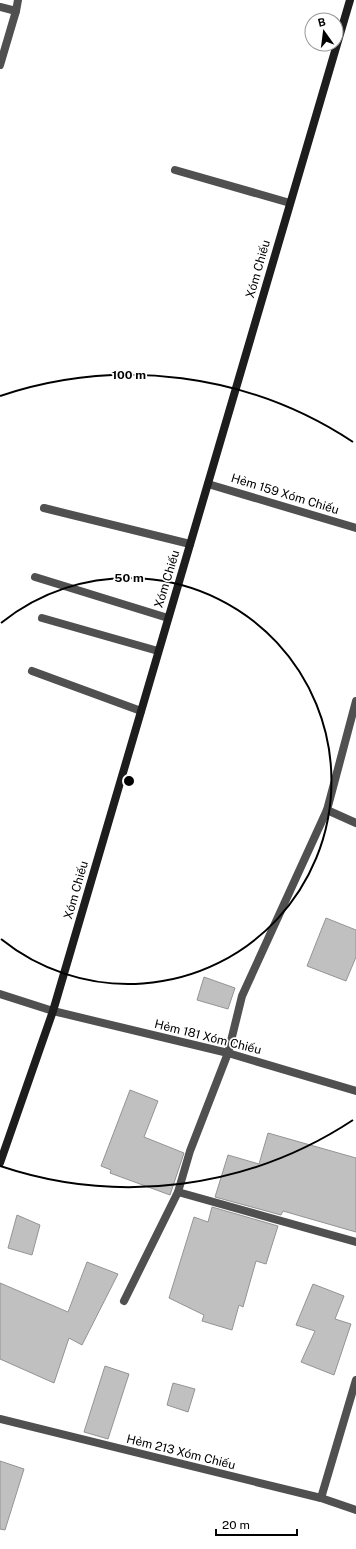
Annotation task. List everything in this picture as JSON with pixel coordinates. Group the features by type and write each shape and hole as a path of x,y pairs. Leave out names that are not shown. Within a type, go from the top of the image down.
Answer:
{"street":[{"path":"0,65 18,0"},
{"name":"Xóm Chiếu","path":"0,1164 53,1011 350,0"},
{"path":"0,7 16,11"},
{"path":"175,170 290,202"},
{"name":"Hẻm 159 Xóm Chiếu","path":"208,484 356,528"},
{"path":"44,508 190,544"},
{"path":"35,577 168,618"},
{"path":"42,618 158,651"},
{"path":"32,671 141,711"},
{"path":"124,1301 178,1192 190,1151 228,1054 242,996 327,810 356,701"},
{"path":"327,810 356,823"},
{"name":"Hẻm 181 Xóm Chiếu","path":"0,994 53,1011 228,1054 356,1091"},
{"path":"178,1192 356,1242"},
{"path":"321,1498 356,1380"},
{"name":"Hẻm 213 Xóm Chiếu","path":"0,1419 321,1498 356,1510"}],"building":[{"path":"326,918 356,930 356,957 346,981 307,966"},
{"path":"204,977 235,988 228,1009 197,1000"},
{"path":"130,1090 158,1101 144,1137 184,1153 170,1195 110,1173 111,1170 101,1166"},
{"path":"268,1133 356,1158 356,1232 283,1211 281,1215 215,1197 228,1155 259,1164"},
{"path":"212,1207 278,1226 266,1264 256,1261 243,1307 239,1305 232,1330 202,1321 204,1315 169,1298 194,1217 208,1222"},
{"path":"17,1215 40,1225 32,1255 8,1248"},
{"path":"87,1262 118,1274 82,1345 69,1338 54,1383 0,1359 0,1283 68,1312"},
{"path":"313,1284 344,1296 335,1319 351,1324 334,1375 301,1362 315,1331 296,1325"},
{"path":"105,1366 129,1374 108,1439 84,1432"},
{"path":"173,1383 195,1389 188,1412 167,1405"},
{"path":"0,1461 24,1469 5,1530 0,1529"}]}
